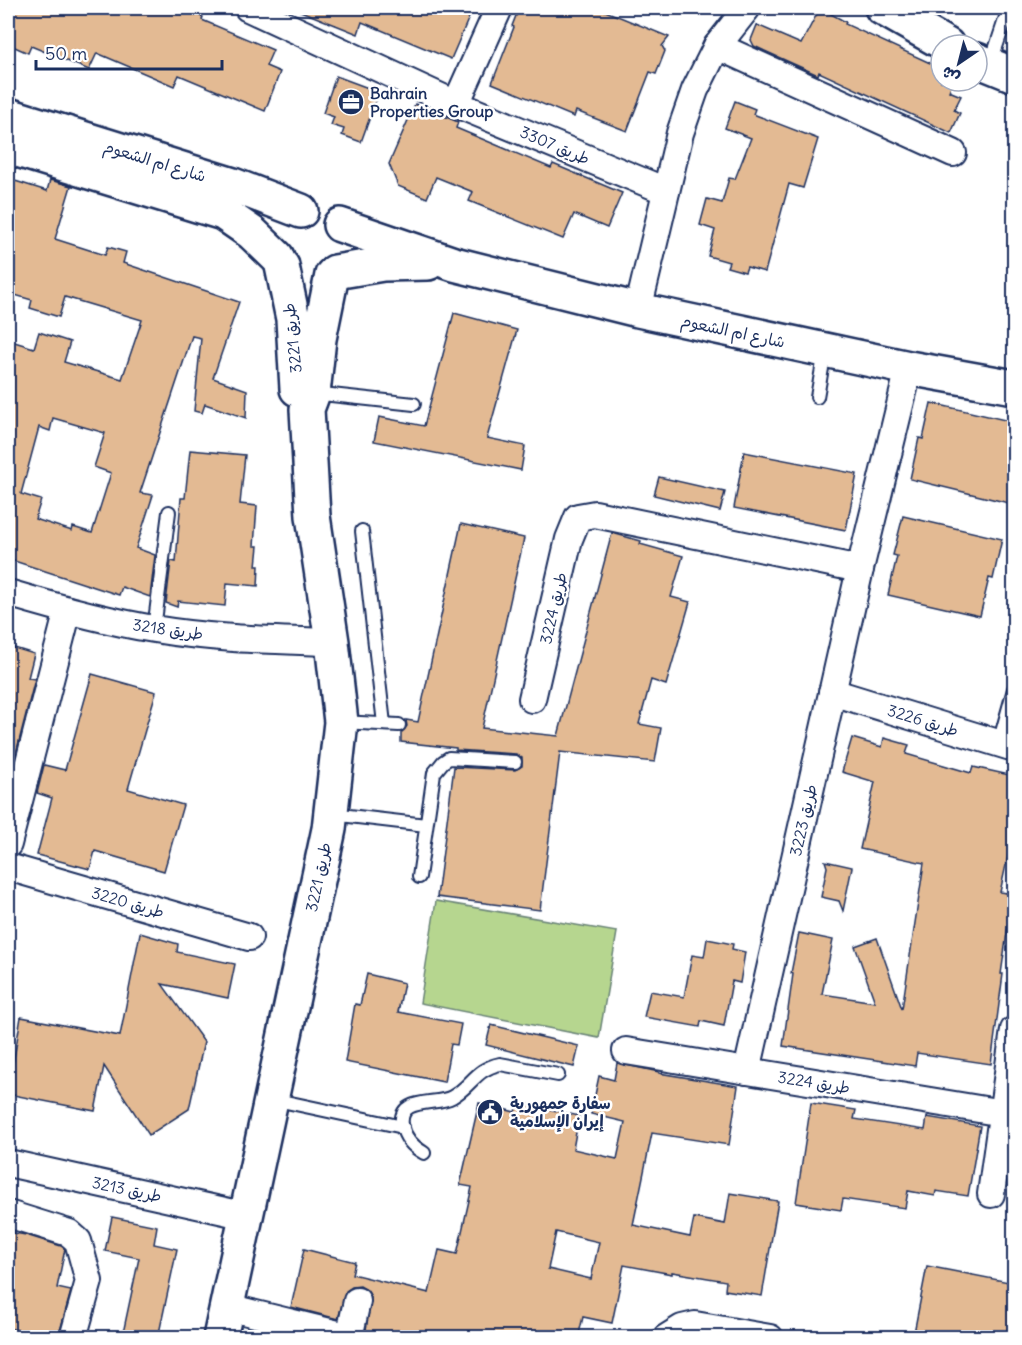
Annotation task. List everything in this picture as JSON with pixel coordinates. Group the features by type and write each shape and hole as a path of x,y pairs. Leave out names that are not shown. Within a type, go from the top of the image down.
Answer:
{"street":[{"name":"طريق 3307","path":"248,8 456,104 666,191"},
{"path":"456,104 499,8"},
{"path":"638,310 680,133 695,90 717,46 747,8"},
{"path":"882,8 929,35"},
{"path":"717,46 952,153"},
{"name":"شارع ام الشعوم","path":"8,115 233,185 301,211"},
{"name":"شارع ام الشعوم","path":"8,147 222,213 252,233 279,261"},
{"path":"301,211 318,211 334,218 340,225 347,246 344,260 333,274 317,280 301,280 279,261 275,240 281,225 293,214 301,211"},
{"name":"شارع ام الشعوم","path":"340,225 454,264 638,310 825,351 1014,387"},
{"name":"طريق 3221","path":"279,261 293,319 297,393 310,401"},
{"name":"شارع ام الشعوم","path":"333,274 383,264 454,264"},
{"name":"طريق 3221","path":"223,1322 331,814 341,722 332,642 313,516 310,401 319,339 333,274"},
{"name":"طريق 3223","path":"747,1071 860,569 909,368"},
{"name":"طريق 3224","path":"532,699 569,539 578,517 595,514 860,569"},
{"name":"طريق 3218","path":"8,593 68,610 154,629 239,638 332,642"},
{"path":"8,844 68,610"},
{"name":"طريق 3226","path":"832,692 1007,745"},
{"name":"طريق 3220","path":"8,867 249,937"},
{"path":"991,1194 1014,1030"},
{"name":"طريق 3224","path":"626,1050 1002,1113"},
{"name":"طريق 3213","path":"8,1163 247,1216"},
{"path":"8,1214 69,1233 78,1241 89,1281 73,1338"},
{"path":"223,1322 350,1337 357,1301"},
{"path":"666,1338 682,1328 695,1325 770,1338"}],"lane":[{"path":"994,67 1009,8"},
{"path":"817,397 825,351"},
{"path":"310,401 414,404"},
{"path":"154,629 169,512"},
{"path":"362,531 384,724"},
{"path":"1007,745 1014,689"},
{"path":"341,722 399,725"},
{"path":"419,877 434,773 442,762 449,759 516,762"},
{"path":"331,814 426,825"},
{"path":"424,1153 410,1143 403,1127 404,1113 412,1104 448,1099 462,1090 475,1075 492,1065 500,1064 558,1075"},
{"path":"270,1099 403,1127"}],"green space":[{"path":"436,901 617,932 599,1038 420,1003"}],"building":[{"path":"8,8 180,8 203,17 202,20 273,50 266,66 280,72 265,111 179,75 174,86 97,53 89,70 31,46 28,53 8,44"},
{"path":"293,8 473,8 451,59 362,22 358,34"},
{"path":"519,8 598,8 669,37 662,46 665,51 656,74 650,72 627,131 576,111 574,117 492,83"},
{"path":"820,8 846,22 845,24 929,62 929,93 954,93 961,96 954,110 960,113 951,133 819,72 818,75 754,46 751,40 757,25 801,44"},
{"name":"Bahrain Properties Group","path":"336,76 379,92 361,142 342,135 344,129 331,125 334,117 323,113"},
{"path":"735,101 755,109 753,114 818,139 803,188 789,184 765,272 747,267 745,272 727,267 729,262 708,256 715,230 700,225 707,199 722,203 729,178 735,179 751,138 725,128"},
{"path":"415,104 458,122 456,128 551,168 553,164 622,193 607,228 574,214 563,239 469,201 473,192 436,177 427,198 398,186 389,164"},
{"path":"12,180 47,191 50,180 71,186 55,239 105,255 108,247 126,252 123,263 239,302 213,378 247,390 246,418 205,404 202,413 194,411 201,338 192,336 140,493 153,495 136,548 155,555 150,597 122,587 119,595 8,559 8,340 34,348 39,332 70,342 64,362 122,379 142,320 65,297 59,317 30,308 32,300 8,293 8,197","holes":["53,418 105,433 94,467 111,473 92,533 73,527 72,531 35,519 41,500 21,494 39,427 50,431"]},
{"path":"454,313 517,330 487,438 525,446 521,470 374,441 379,417 424,426"},
{"path":"931,403 1014,422 1014,481 1009,503 910,479 919,438 923,439"},
{"path":"190,450 245,455 240,504 257,506 254,546 258,546 256,566 259,566 258,586 227,583 225,606 178,601 177,607 166,603 171,561 176,562 181,498 185,498"},
{"path":"744,452 857,474 846,530 734,508"},
{"path":"659,477 725,492 720,511 654,495"},
{"path":"903,516 1002,539 993,579 989,578 980,616 888,595 897,556 893,555"},
{"path":"461,524 524,538 482,728 558,736 612,533 641,541 640,544 683,556 671,597 690,602 666,685 651,680 639,724 661,728 655,762 560,752 540,910 437,897 454,767 515,770 522,766 522,758 516,754 456,750 456,748 401,742 401,733 407,726 406,720 418,722"},
{"path":"8,646 34,654 28,678 35,679 8,784"},
{"path":"92,674 156,692 128,789 183,805 164,871 95,851 90,869 37,855 52,798 37,793 44,765 65,770"},
{"path":"852,738 882,747 884,738 909,745 906,754 971,773 973,767 1014,776 1014,829 1000,892 1014,894 1014,900 1001,974 1003,974 991,1064 917,1053 915,1066 783,1046 793,974 791,973 799,933 833,940 822,994 875,1002 855,946 877,938 902,1009 924,863 860,849 875,782 842,772"},
{"path":"825,861 852,867 843,911 839,901 821,897 827,867"},
{"path":"140,933 178,944 177,952 235,964 228,998 162,984 204,1042 189,1109 149,1135 104,1066 95,1111 8,1094 21,1017 120,1036"},
{"path":"707,939 733,944 732,949 745,952 740,983 732,981 724,1026 701,1021 700,1027 644,1017 650,991 684,997 692,955 704,957"},
{"path":"367,974 404,983 398,1012 461,1024 457,1045 451,1044 444,1082 345,1062 355,1004 360,1005"},
{"path":"491,1025 579,1046 574,1067 486,1045"},
{"path":"617,1063 659,1073 738,1086 729,1145 652,1133 633,1225 690,1237 694,1218 725,1224 730,1193 778,1201 762,1296 725,1290 726,1281 624,1265 612,1323 583,1317 578,1338 369,1338 366,1330 371,1297 367,1290 360,1286 346,1291 338,1319 291,1307 304,1249 355,1262 352,1274 429,1293 439,1250 457,1254 472,1187 460,1185 479,1103 515,1112 518,1102 579,1116 573,1149 617,1159 625,1122 591,1114 599,1076 614,1080","holes":["556,1232 599,1242 591,1279 548,1269"]},
{"path":"811,1103 856,1110 854,1119 925,1130 927,1117 980,1126 968,1196 936,1191 935,1196 908,1191 905,1208 843,1199 841,1210 796,1203"},
{"path":"112,1217 157,1226 154,1244 177,1249 158,1338 122,1338 139,1258 105,1251"},
{"path":"8,1232 26,1235 65,1249 57,1288 71,1291 58,1338 8,1328"},
{"path":"927,1266 1014,1283 1014,1338 913,1338"}],"place":[{"name":"Bahrain Properties Group","path":"351,102"},
{"name":"سفارة جمهورية إيران الإسلامية","path":"490,1112"}]}
